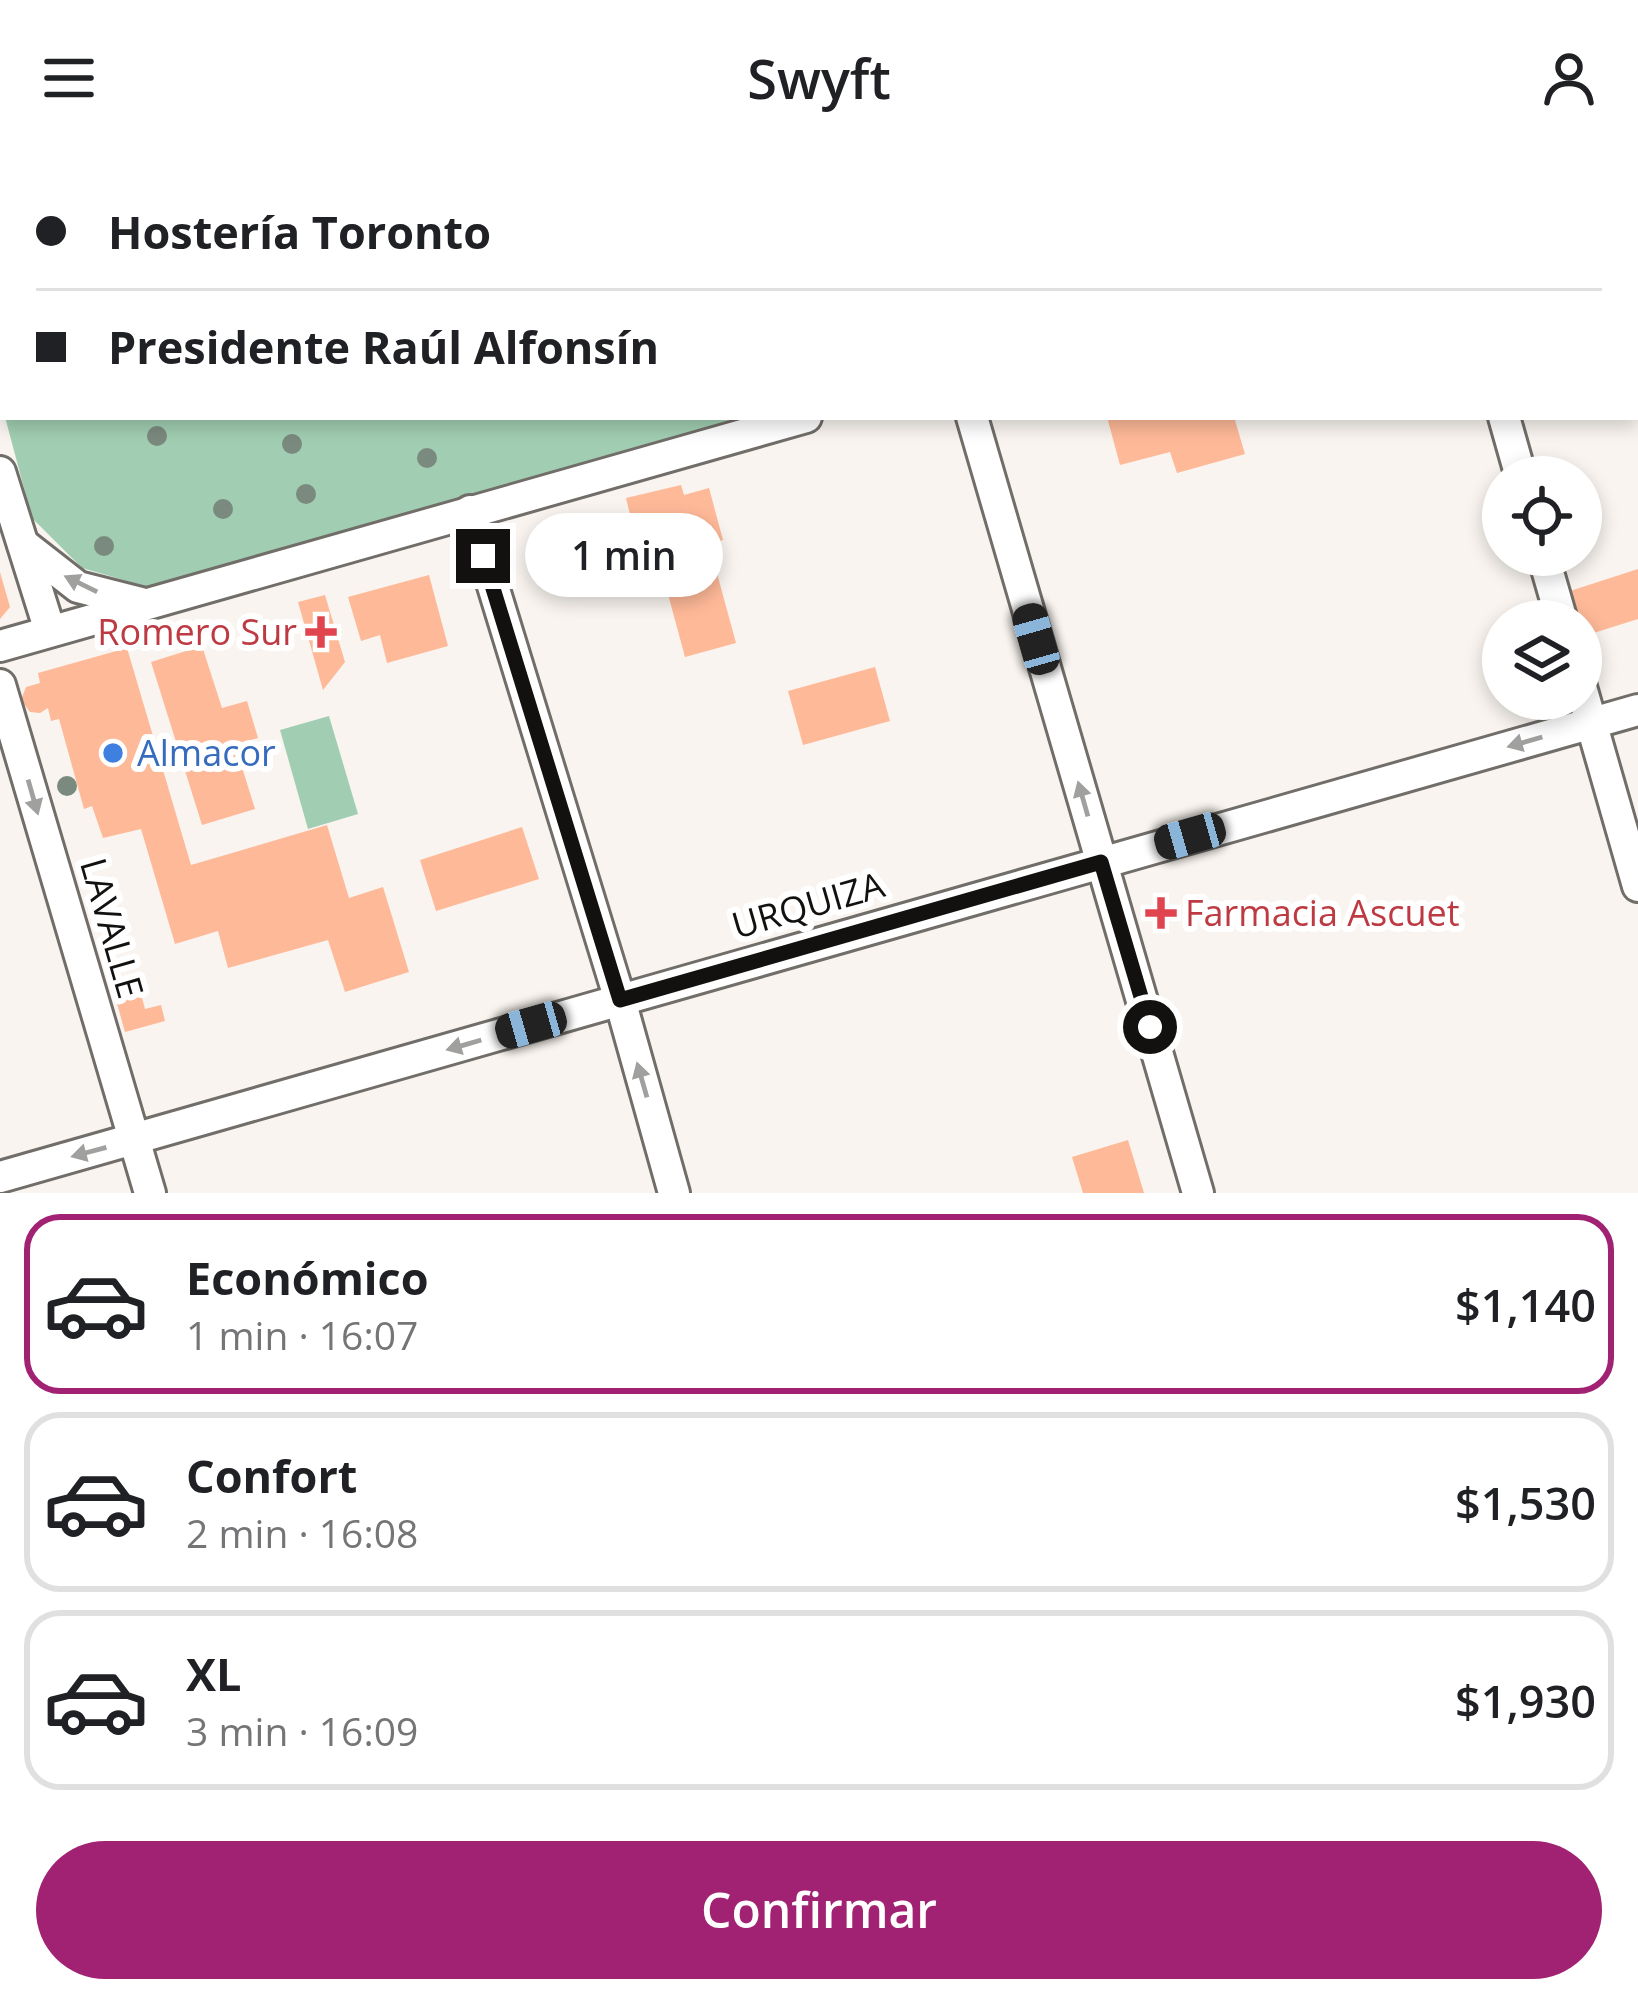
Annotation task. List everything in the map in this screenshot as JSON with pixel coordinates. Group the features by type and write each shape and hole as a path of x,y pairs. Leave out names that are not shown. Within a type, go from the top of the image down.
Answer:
{"street":[{"path":"0,646 795,420"},
{"path":"972,420 1198,1193"},
{"path":"1505,420 1515,456"},
{"path":"0,472 50,632"},
{"path":"470,511 674,1193"},
{"path":"23,544 78,587 147,605"},
{"name":"LAVALLE","path":"0,685 150,1193"},
{"name":"URQUIZA","path":"0,1177 1638,710"},
{"path":"1591,720 1638,886"}],"green space":[{"path":"6,420 739,420 155,589 82,568 32,518"},
{"path":"329,716 358,814 308,829 280,730"}],"building":[{"path":"1108,420 1235,420 1245,454 1177,473 1170,452 1120,465"},
{"path":"681,485 684,495 709,488 723,540 709,544 736,643 685,657 652,535 636,539 626,498"},
{"path":"1638,569 1638,619 1602,630 1602,600 1570,600 1567,592"},
{"path":"0,572 10,607 0,619"},
{"path":"429,575 448,646 387,663 380,635 361,641 348,597"},
{"name":"Romero Sur","path":"325,595 345,662 323,690 298,602"},
{"path":"202,646 222,708 247,701 258,738 235,745 255,809 202,825 151,662"},
{"path":"127,648 191,865 327,825 349,898 383,887 409,972 345,992 328,940 228,968 218,931 175,944 141,829 103,838 92,806 84,809 59,719 51,721 48,708 30,712 21,700 26,687 40,683 38,673"},
{"path":"875,667 890,721 803,745 788,691"},
{"path":"522,827 539,879 436,911 420,860"},
{"path":"141,994 145,1009 161,1005 165,1021 125,1032 116,1000"},
{"path":"1128,1140 1144,1193 1083,1193 1072,1157"}],"place":[{"name":"Romero Sur","path":"321,632"},
{"name":"Almacor","path":"113,753"},
{"name":"Farmacia Ascuet","path":"1161,913"}],"route":[{"path":"483,556 620,1000 1101,862 1150,1027"}]}
